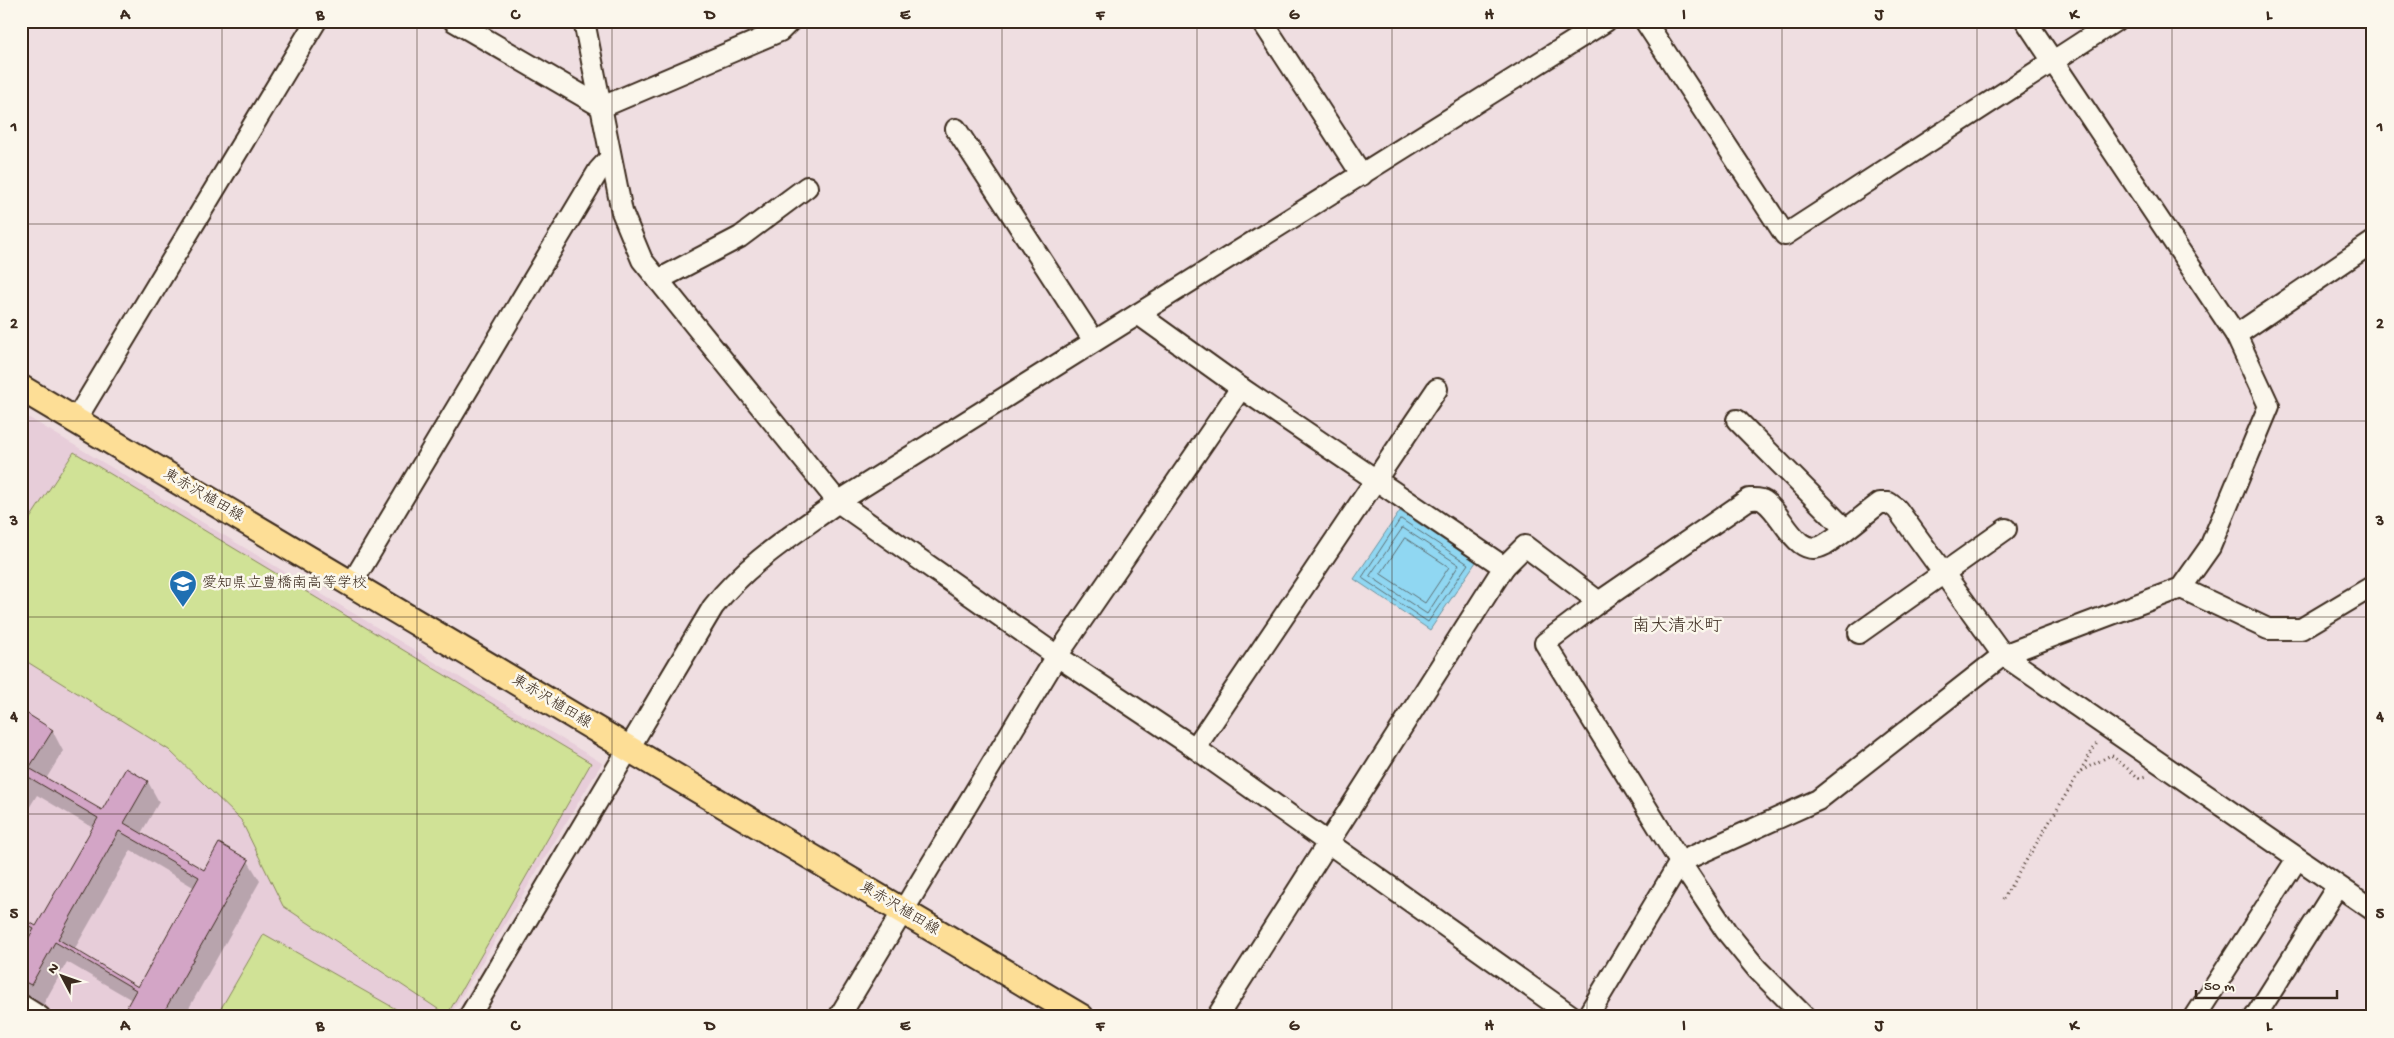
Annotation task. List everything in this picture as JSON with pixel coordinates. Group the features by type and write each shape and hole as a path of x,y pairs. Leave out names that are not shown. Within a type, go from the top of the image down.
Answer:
{"main road":[{"name":"東赤沢植田線","path":"21,388 1081,1017"}],"street":[{"path":"75,421 316,21"},
{"path":"454,21 602,108"},
{"path":"584,21 622,212 642,260 838,502 1057,656 1195,748 1328,841 1574,1017"},
{"path":"1262,21 1362,175"},
{"path":"469,1017 713,607 731,584 751,565 838,502 1606,21"},
{"path":"1645,21 1785,235 2115,21"},
{"path":"1586,1017 1680,862 1818,800 2004,654 2181,588 2210,547 2269,406 2236,335 2026,21"},
{"path":"602,108 783,25"},
{"path":"956,129 1094,342"},
{"path":"352,583 599,170 610,158"},
{"path":"658,280 740,237 807,187"},
{"path":"2236,335 2373,242"},
{"path":"1138,314 1241,388 1504,567"},
{"path":"840,1017 1057,656 1241,388"},
{"path":"1195,748 1437,389"},
{"path":"1737,420 1845,528"},
{"path":"1805,1017 1757,968 1726,931 1680,862 1545,643 1599,602 1749,499 1762,500 1774,510 1798,542 1809,548 1823,545 1880,503 1889,503 1897,508 2004,654 2107,728 2373,910"},
{"path":"1859,633 2006,529"},
{"path":"1217,1017 1504,567 1525,546 1599,602"},
{"path":"2181,588 2268,629 2301,629 2373,586"},
{"path":"2195,1017 2297,859"},
{"path":"2255,1017 2338,887"},
{"path":"21,1005 40,1017"}],"path":[{"path":"2003,899 2107,728"},
{"path":"2081,771 2111,756 2139,778 2170,771"}],"shaded area":[{"name":"愛知県立豊橋南高等学校","path":"21,413 602,763 449,1017 62,1017 21,992"}],"green space":[{"name":"愛知県立豊橋南高等学校","path":"74,452 591,763 447,1015 283,906 241,820 169,750 21,658 21,532"},
{"path":"264,934 410,1017 216,1017"}],"water":[{"path":"1400,511 1476,562 1430,630 1354,579"}],"building":[{"path":"26,713 53,730 29,768 102,810 126,768 148,781 124,823 204,870 219,843 249,860 161,1017 121,1017 136,990 55,942 31,985 21,980 21,951 34,929 21,922 21,917 36,926 98,818 25,775 21,782 21,721","holes":["119,831 199,877 138,987 58,939"]}],"place":[{"name":"愛知県立豊橋南高等学校","path":"183,608"}],"district":[{"name":"南大清水町","path":"1677,627"}]}
